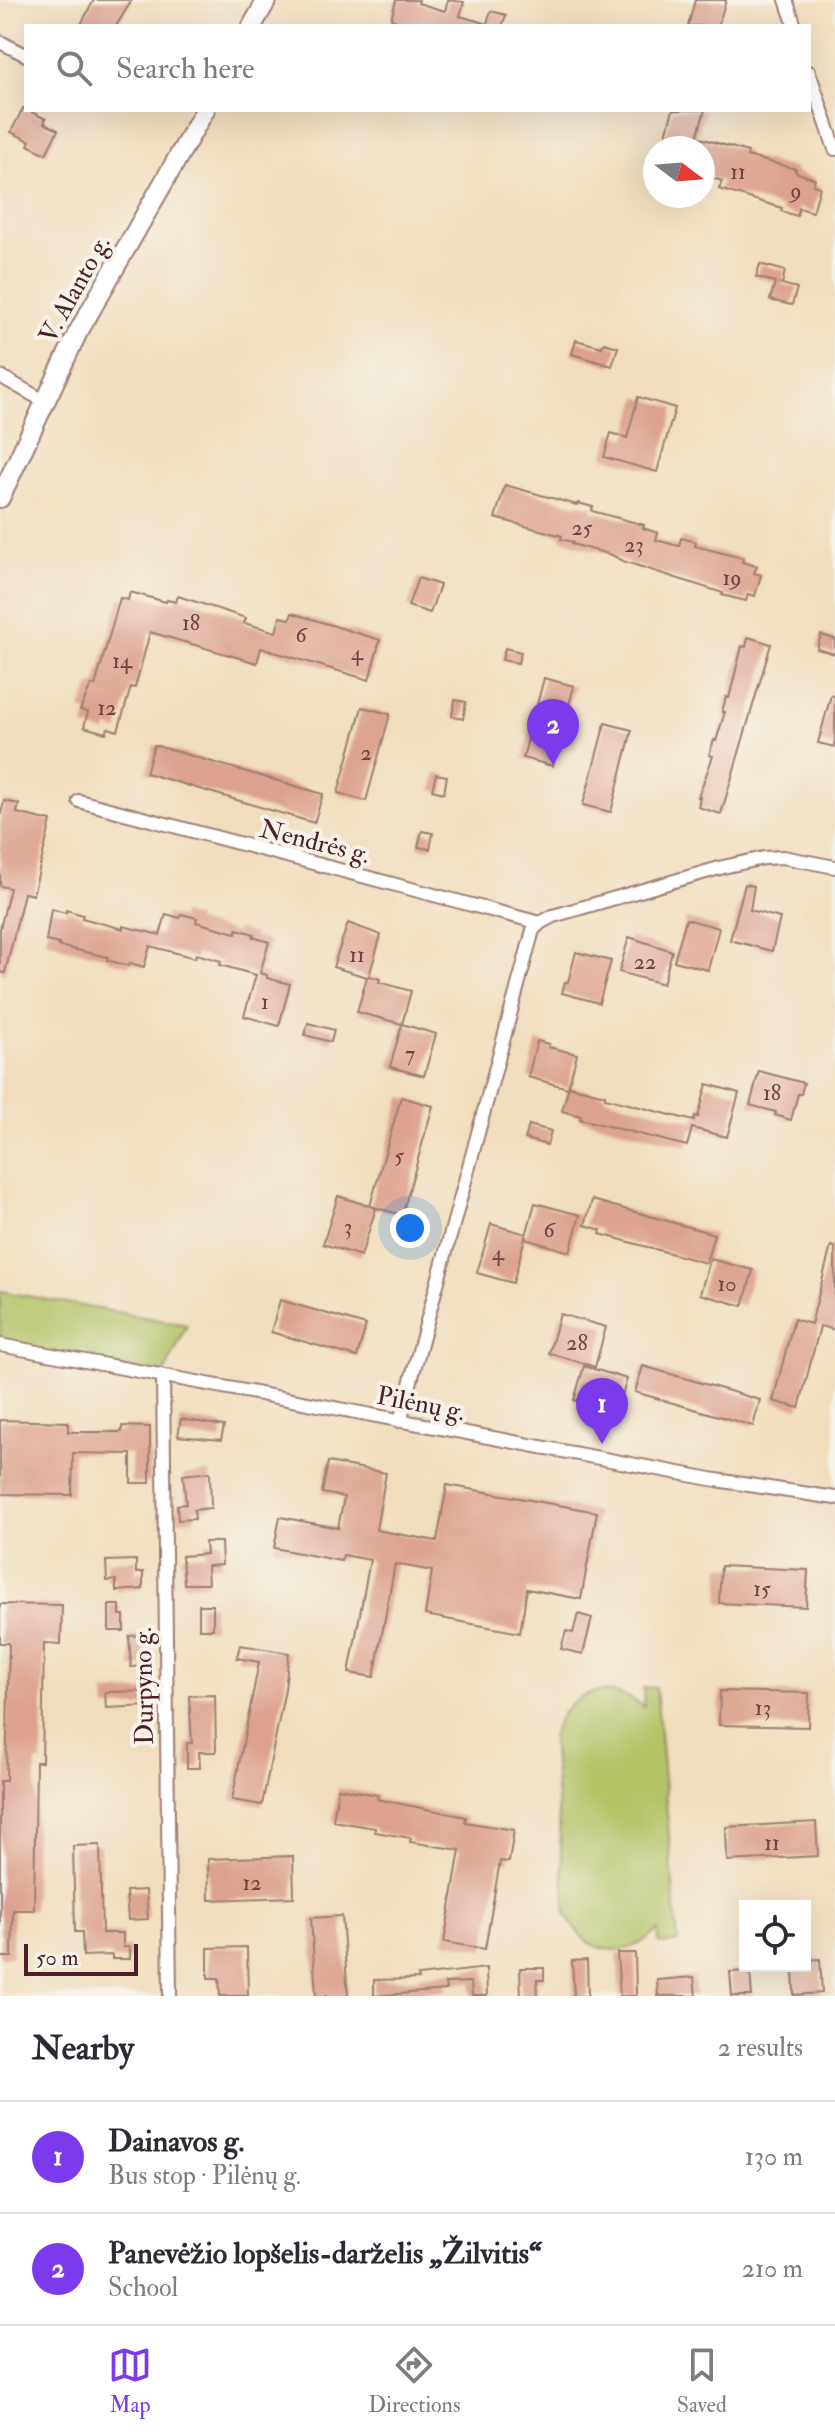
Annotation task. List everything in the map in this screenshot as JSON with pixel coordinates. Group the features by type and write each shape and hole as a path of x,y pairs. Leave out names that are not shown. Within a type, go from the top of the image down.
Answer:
{"main road":[{"path":"253,24 267,0"},
{"name":"V. Alanto g.","path":"0,498 77,334 204,112"}],"street":[{"path":"786,0 794,24"},
{"path":"0,42 24,54"},
{"path":"811,78 835,149"},
{"path":"0,376 44,401"},
{"name":"Nendrės g.","path":"79,801 540,923"},
{"path":"400,1421 530,937 540,923 553,916 741,862 783,857 835,867"},
{"name":"Pilėnų g.","path":"0,1345 716,1480 835,1498"},
{"name":"Durpyno g.","path":"163,1376 170,1996"}],"green space":[{"path":"0,1291 187,1325 163,1376 0,1345"},
{"path":"656,1687 678,1942 659,1944 658,1930 632,1947 606,1949 583,1938 566,1913 552,1736 558,1721 577,1699 602,1692 616,1693 644,1707 643,1688"}],"building":[{"path":"94,0 132,0 117,24 81,24"},
{"path":"396,0 419,0 418,3 445,11 448,0 464,2 460,16 484,23 407,24 391,19"},
{"path":"695,0 726,0 719,24 689,24"},
{"path":"491,11 506,15 503,24 487,24"},
{"path":"23,108 24,112 46,119 44,123 58,130 46,154 28,145 30,141 11,132"},
{"path":"672,112 704,112 697,136 665,136"},
{"path":"715,142 748,152 747,156 796,169 795,172 815,179 813,185 820,187 813,212 799,208 797,216 781,211 782,208 719,189 722,181 715,179"},
{"path":"760,264 785,271 782,284 778,283 797,288 792,305 770,300 775,282 756,277"},
{"path":"576,340 602,347 604,343 618,347 612,366 572,354"},
{"path":"638,397 675,408 657,472 604,457 611,433 627,438"},
{"path":"505,485 593,507 592,511 644,525 643,528 658,533 656,540 679,546 681,538 696,542 695,546 743,558 742,562 757,566 754,573 761,575 755,596 748,594 746,601 722,595 612,555 572,544 561,539 562,536 495,518"},
{"path":"418,578 440,585 430,613 408,606"},
{"path":"130,592 166,602 176,602 178,596 246,618 244,623 276,632 280,617 290,619 292,613 380,640 369,680 261,648 257,663 150,632 135,688 131,687 118,731 108,728 106,733 84,727 88,712 80,710 91,685 95,686 120,598 128,600"},
{"path":"821,635 835,639 835,654 817,649"},
{"path":"748,637 771,644 721,814 698,807 698,797 713,756 709,755 725,712 722,712 726,697 729,698 742,646 746,647"},
{"path":"505,648 521,652 518,663 502,660"},
{"path":"544,678 574,686 553,766 523,758"},
{"path":"831,695 835,696 835,747 818,743"},
{"path":"455,700 466,702 463,719 452,716"},
{"path":"362,707 390,714 366,801 338,793"},
{"path":"605,723 632,730 611,812 583,805"},
{"path":"154,745 323,794 314,823 146,773"},
{"path":"436,774 447,776 444,793 432,790"},
{"path":"4,801 19,804 17,813 51,821 33,895 24,893 5,973 0,972 0,929 10,888 0,886 0,818"},
{"path":"422,831 433,833 430,849 418,847"},
{"path":"745,884 754,886 750,910 780,918 772,951 730,940"},
{"path":"51,909 66,913 66,910 83,915 82,918 123,929 123,926 160,935 166,914 180,918 181,914 197,918 196,922 236,933 237,929 254,934 253,937 269,942 260,973 290,984 279,1026 244,1016 256,975 220,965 221,961 196,954 195,958 150,946 144,967 130,963 129,966 107,960 108,957 58,946 46,941"},
{"path":"686,919 719,928 708,970 674,961"},
{"path":"348,923 381,935 369,976 411,991 402,1024 357,1012 367,977 333,967"},
{"path":"629,937 672,951 663,984 619,972"},
{"path":"576,952 611,961 599,1003 562,993"},
{"path":"308,1023 334,1030 331,1042 305,1035"},
{"path":"402,1024 436,1034 424,1076 390,1067"},
{"path":"537,1041 577,1054 568,1088 528,1077"},
{"path":"759,1071 804,1083 791,1120 750,1105"},
{"path":"707,1084 739,1093 727,1137 692,1128 687,1146 580,1119 581,1116 562,1111 569,1086 694,1121 695,1116 698,1117"},
{"path":"401,1097 433,1106 402,1215 370,1206"},
{"path":"529,1125 551,1131 547,1145 525,1139"},
{"path":"338,1196 376,1208 361,1256 323,1244"},
{"path":"592,1200 714,1234 706,1263 600,1234 601,1230 585,1225"},
{"path":"535,1203 580,1215 570,1252 525,1239"},
{"path":"491,1224 526,1234 513,1283 477,1273"},
{"path":"831,1246 835,1247 835,1330 820,1326 799,1408 773,1401 794,1319 811,1324"},
{"path":"710,1259 753,1270 743,1306 700,1294"},
{"path":"280,1300 366,1325 357,1357 271,1332"},
{"path":"560,1314 606,1327 595,1367 549,1353"},
{"path":"584,1366 627,1379 617,1412 574,1400"},
{"path":"643,1366 760,1400 753,1426 635,1392"},
{"path":"181,1419 224,1426 221,1440 178,1436"},
{"path":"0,1420 68,1422 68,1432 122,1432 122,1426 150,1427 150,1483 131,1483 131,1454 73,1453 72,1495 0,1494"},
{"path":"328,1462 386,1473 376,1530 437,1541 447,1485 597,1512 581,1599 527,1589 520,1633 425,1615 432,1571 395,1564 374,1677 349,1673 370,1560 343,1555 341,1561 274,1548 280,1517 338,1528 344,1497 322,1493"},
{"path":"210,1472 211,1508 194,1510 195,1519 178,1520 177,1505 186,1504 183,1475"},
{"path":"205,1542 221,1542 222,1565 207,1566 208,1584 184,1584 182,1556 206,1554"},
{"path":"136,1560 136,1573 143,1572 143,1589 116,1591 116,1580 107,1581 106,1561"},
{"path":"721,1566 808,1570 806,1607 719,1603"},
{"path":"0,1604 62,1605 61,1644 44,1643 42,1762 36,1762 34,1910 13,1910 12,1957 0,1957 0,1781 6,1781 9,1643 0,1643"},
{"path":"109,1605 120,1605 120,1615 124,1615 124,1631 109,1631"},
{"path":"199,1605 213,1605 213,1629 199,1629"},
{"path":"578,1614 592,1618 583,1654 561,1649 566,1631 573,1633"},
{"path":"144,1635 146,1666 131,1667 129,1636"},
{"path":"240,1645 289,1653 262,1805 232,1800 259,1662 237,1658"},
{"path":"150,1691 151,1706 106,1708 105,1692"},
{"path":"720,1691 809,1693 808,1727 719,1725"},
{"path":"215,1695 216,1752 199,1752 200,1768 187,1768 187,1743 192,1743 189,1696"},
{"path":"338,1788 466,1817 465,1822 514,1830 509,1862 500,1861 485,1949 444,1942 460,1850 410,1842 411,1838 375,1832 375,1828 333,1821"},
{"path":"816,1822 818,1856 727,1861 726,1827"},
{"path":"100,1845 102,1933 123,1933 123,1947 130,1947 130,1959 112,1959 112,1955 83,1956 82,1932 75,1932 73,1846"},
{"path":"293,1856 294,1897 209,1900 208,1859"},
{"path":"146,1890 148,1919 128,1920 126,1891"},
{"path":"342,1916 348,1996 316,1996 311,1918"},
{"path":"247,1947 248,1996 220,1996 219,1978 208,1978 208,1948"},
{"path":"617,1953 635,1953 636,1996 620,1996"},
{"path":"820,1959 822,1993 794,1995 793,1972 811,1972 811,1960"},
{"path":"587,1960 588,1996 574,1996 572,1961"},
{"path":"486,1968 487,1996 472,1996 471,1982 445,1983 446,1990 374,1996 374,1980 419,1979 418,1976"},
{"path":"520,1968 544,1968 544,1980 537,1980 538,1996 521,1996"},
{"path":"730,1972 750,1972 752,1996 732,1996"},
{"path":"694,1977 696,1996 658,1996 657,1980"}],"place":[{"name":"Panevėžio lopšelis-darželis „Žilvitis“","path":"553,765"},
{"name":"Dainavos g.","path":"602,1444"}]}
